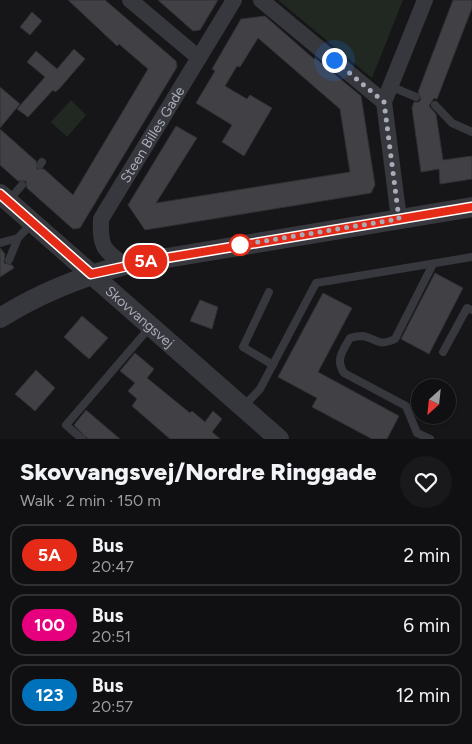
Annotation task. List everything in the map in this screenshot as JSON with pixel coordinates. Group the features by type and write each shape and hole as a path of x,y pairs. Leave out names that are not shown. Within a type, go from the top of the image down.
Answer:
{"street":[{"path":"130,0 199,58"},
{"name":"Steen Billes Gade","path":"125,265 113,257 100,240 101,219 234,0"},
{"path":"261,0 384,102"},
{"path":"399,219 384,102 425,0"},
{"name":"Skovvangsvej","path":"4,197 279,439"},
{"path":"0,318 41,294 91,274 125,265 472,207"}],"lane":[{"path":"390,86 416,97"},
{"path":"435,105 452,123 472,132"},
{"path":"4,197 22,185"},
{"path":"9,260 18,238 32,222"},
{"path":"0,243 18,238"},
{"path":"243,407 260,389 316,283 472,257"},
{"path":"430,439 417,433 406,406 344,373 340,367 339,358 350,338 362,336 376,343 387,343 395,339 433,264"},
{"path":"269,292 243,347 273,365"},
{"path":"443,352 467,308 472,310"},
{"path":"82,439 66,425 151,326"}],"shaded area":[{"path":"278,0 403,0 372,78"},
{"path":"71,100 86,115 67,137 51,122"}],"building":[{"path":"68,0 105,0 176,61 177,67 80,228 73,229 27,188 26,181 18,181 0,165 0,129 36,161 37,169 44,169 73,195 148,69 119,44 117,46"},
{"path":"158,0 218,0 200,30 193,31"},
{"path":"453,0 472,0 472,8 437,99 434,98 429,106 436,114 443,160 472,156 472,179 440,184 439,169 421,172 412,108 414,102 419,102 421,99 418,92"},
{"path":"32,12 42,21 30,35 20,27"},
{"path":"265,16 314,59 361,96 375,185 371,193 145,230 128,205 176,126 197,138 156,203 350,172 340,109 258,38 240,67 237,66 225,86 247,99 250,95 272,108 244,156 222,142 232,125 196,103 215,71 212,69 241,19"},
{"path":"74,49 85,59 59,89 55,92 53,90 28,117 17,109 45,77 27,62 36,51 57,69"},
{"path":"0,87 20,104 0,128"},
{"path":"0,248 5,254 4,263 12,265 14,268 0,277"},
{"path":"435,273 463,288 429,354 401,339"},
{"path":"323,293 352,308 318,372 399,416 387,439 372,439 312,407 317,398 278,377"},
{"path":"200,300 218,307 212,329 190,321"},
{"path":"82,316 108,338 89,359 64,337"},
{"path":"135,353 154,369 147,378 190,413 192,411 205,422 213,411 222,419 212,432 220,439 170,439 132,406 137,399 128,391 135,383 120,371"},
{"path":"36,370 55,388 35,411 15,394"},
{"path":"86,410 120,439 88,439 74,425"}],"bus line":[{"name":"5A","path":"0,194 91,274 125,265 472,207"}],"route":[{"path":"240,245 399,219 384,102 334,60"}]}
